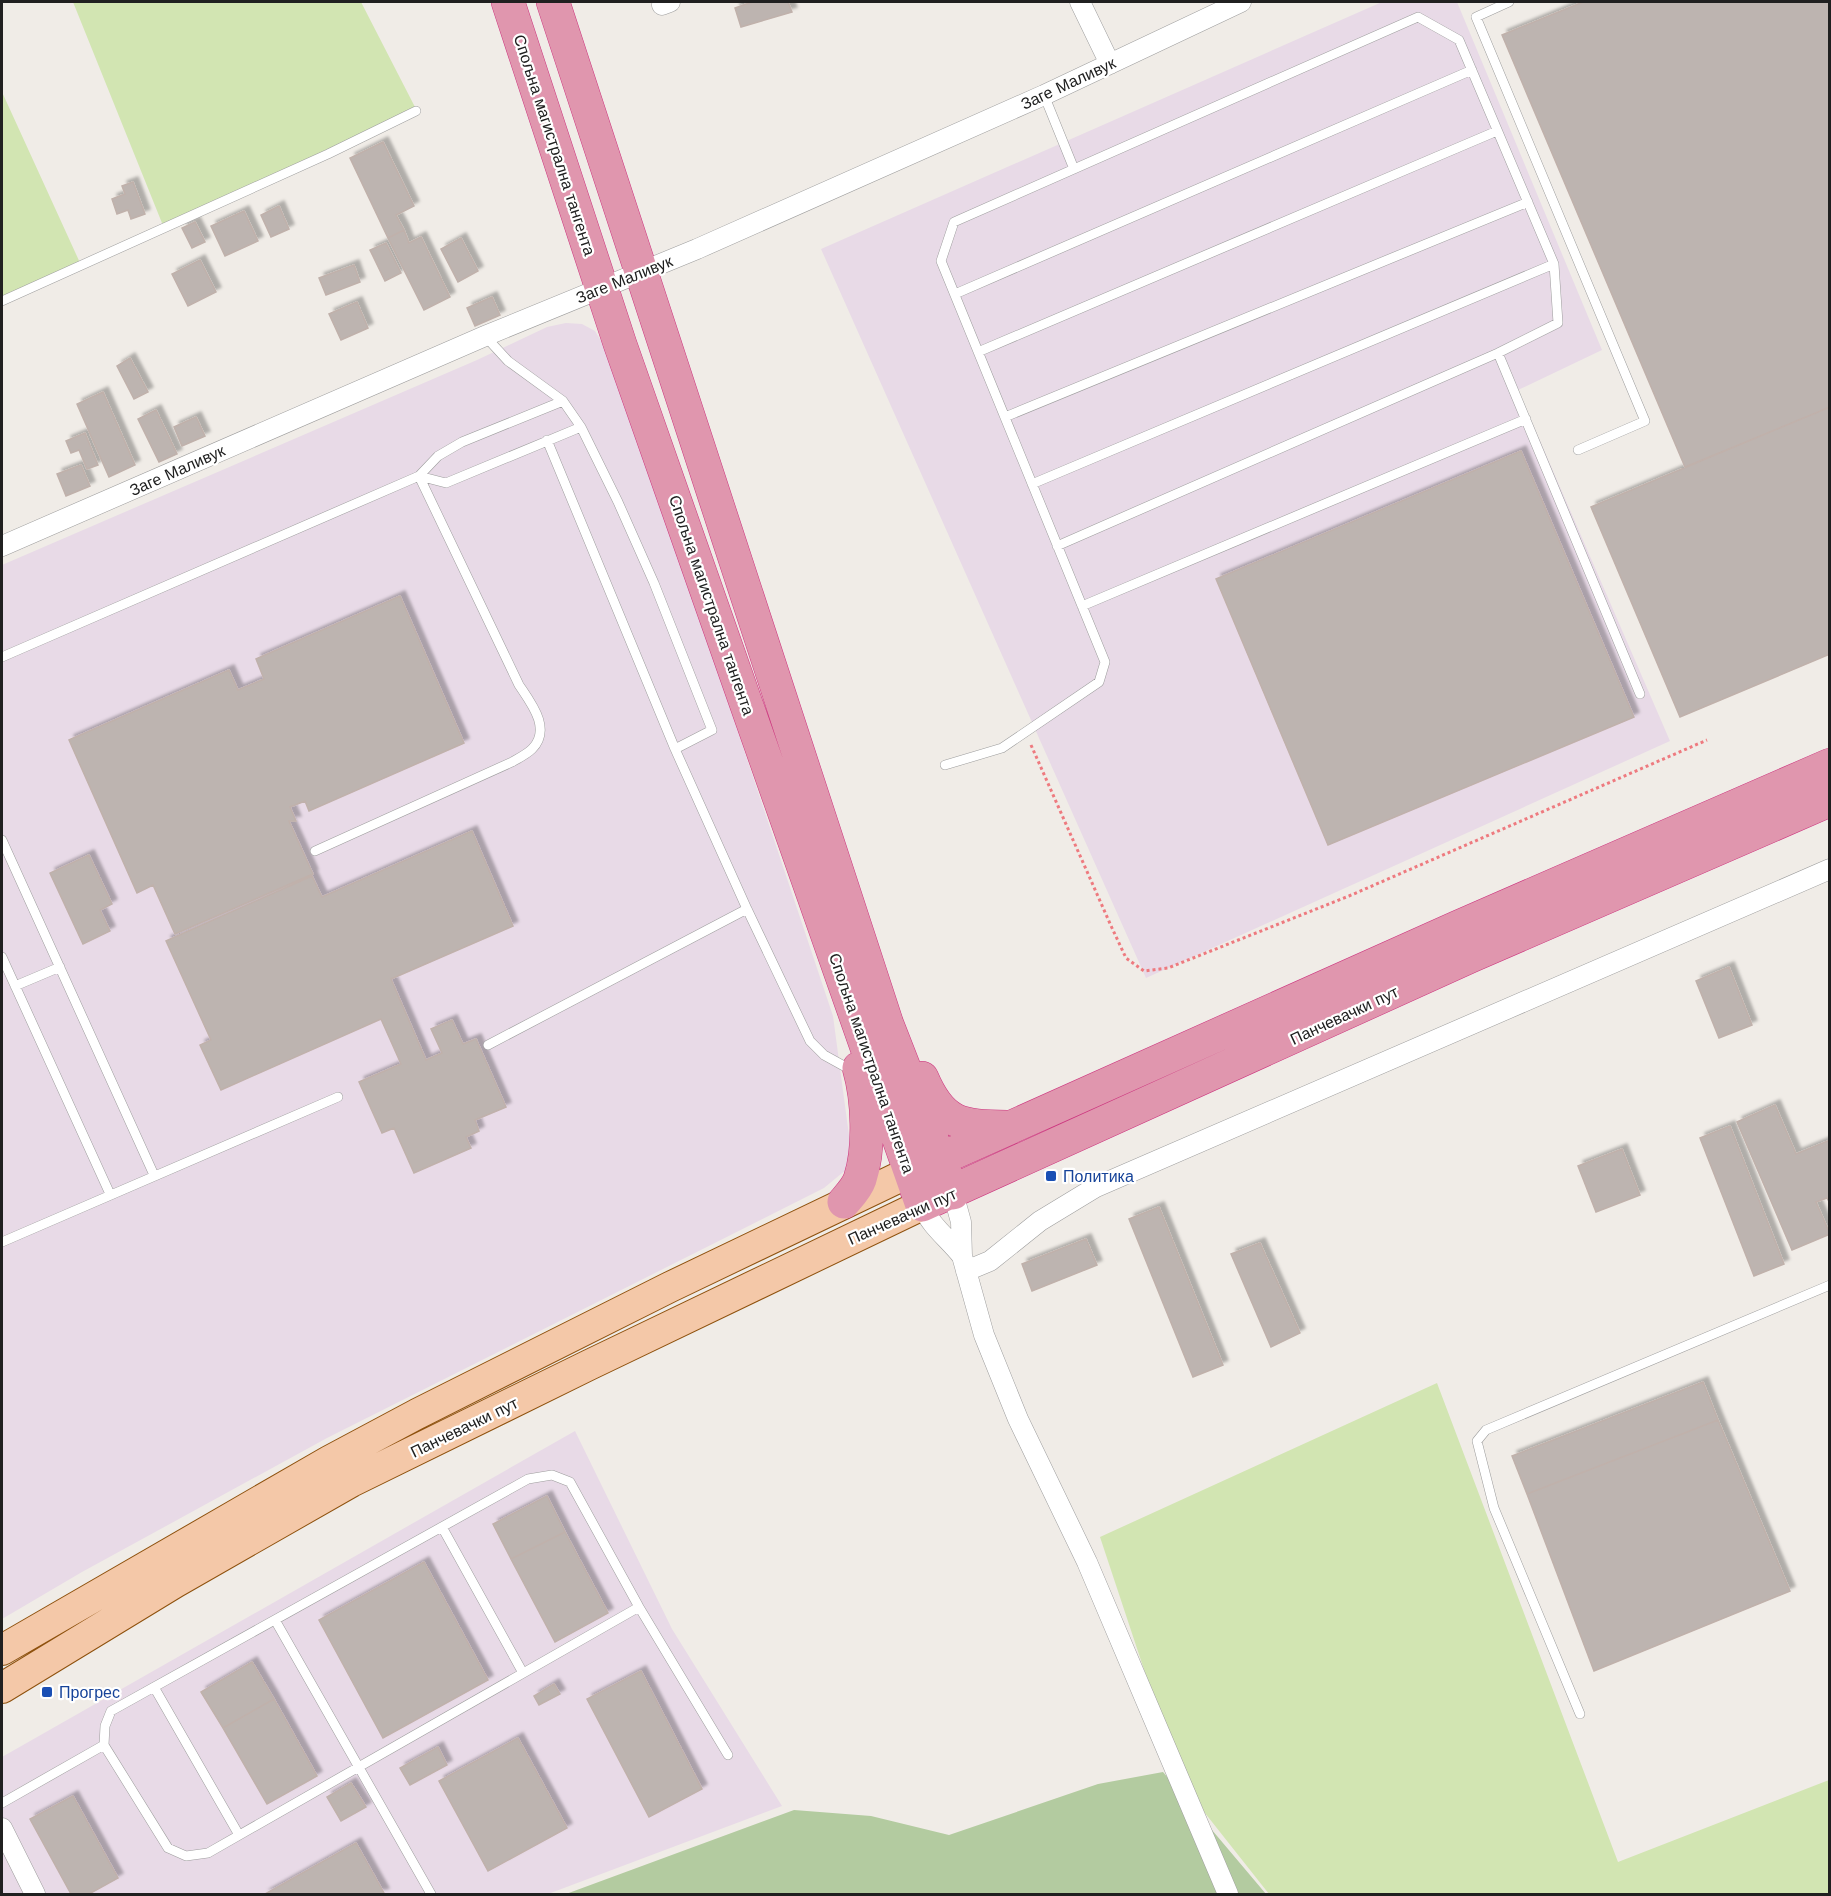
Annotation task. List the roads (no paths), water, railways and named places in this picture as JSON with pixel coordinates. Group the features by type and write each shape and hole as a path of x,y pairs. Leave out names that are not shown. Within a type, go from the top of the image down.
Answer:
{"highway":[{"name":"Спољна магистрална тангента","path":"508,2 602,289 922,1206"},
{"name":"Спољна магистрална тангента","path":"553,2 887,1024 953,1193"},
{"name":"Панчевачки пут","path":"910,1172 1458,927 1830,765"},
{"name":"Панчевачки пут","path":"922,1206 1471,956 1830,800"},
{"path":"844,1202 859,1179 865,1154 864,1096 848,1023 848,995"},
{"path":"887,1024 916,1064 932,1098 945,1113 956,1121 970,1126 1012,1127"}],"main road":[{"name":"Панчевачки пут","path":"2,1650 329,1461 407,1419 844,1202 910,1172"},
{"name":"Панчевачки пут","path":"2,1688 176,1582 351,1482 599,1360 922,1206"}],"street":[{"path":"1080,2 1110,64"},
{"name":"Заге Маливук","path":"2,546 485,336 642,272 1044,95 1241,2"},
{"path":"964,1264 1003,1252 1040,1221 1096,1187 1830,869"},
{"path":"953,1193 961,1222 964,1264 984,1335 1018,1419 1087,1562 1228,1894"},
{"path":"922,1206 931,1224 951,1243 964,1264"},
{"path":"2,1831 35,1894"}],"lane":[{"path":"1509,2 1476,17 1645,421 1578,450"},
{"path":"945,765 1002,748 1099,682 1105,662 1057,546 941,261 954,222 1418,17 1459,40 1554,264 1558,323 1498,353 1057,546"},
{"path":"955,294 1472,70"},
{"path":"1044,95 1074,169"},
{"path":"2,300 328,154 416,111"},
{"path":"978,352 1497,130"},
{"path":"1005,417 1528,202"},
{"path":"1032,484 1554,264"},
{"path":"485,336 508,361 563,401 581,427 618,502 654,584 712,730 675,749"},
{"path":"1498,353 1640,694"},
{"path":"2,657 419,476 438,456 462,442 563,401"},
{"path":"1082,606 1526,419"},
{"path":"419,476 446,483 581,427"},
{"path":"547,441 675,749 810,1041 824,1055 861,1076"},
{"path":"315,851 512,762 532,749 540,738 538,715 519,685 419,476"},
{"path":"2,840 154,1175"},
{"path":"488,1045 747,909"},
{"path":"2,957 110,1194"},
{"path":"15,986 60,967"},
{"path":"2,1242 338,1097"},
{"path":"1580,1714 1494,1508 1478,1441 1486,1430 1830,1285"},
{"path":"639,1607 208,1853 186,1856 168,1848 104,1745 105,1726 111,1711 528,1479 552,1475 570,1482 639,1607 728,1755"},
{"path":"442,1527 523,1673"},
{"path":"275,1620 431,1894"},
{"path":"154,1687 239,1835"},
{"path":"2,1803 104,1745"}],"place":[{"name":"Политика","path":"1051,1176"},
{"name":"Прогрес","path":"47,1692"}]}
